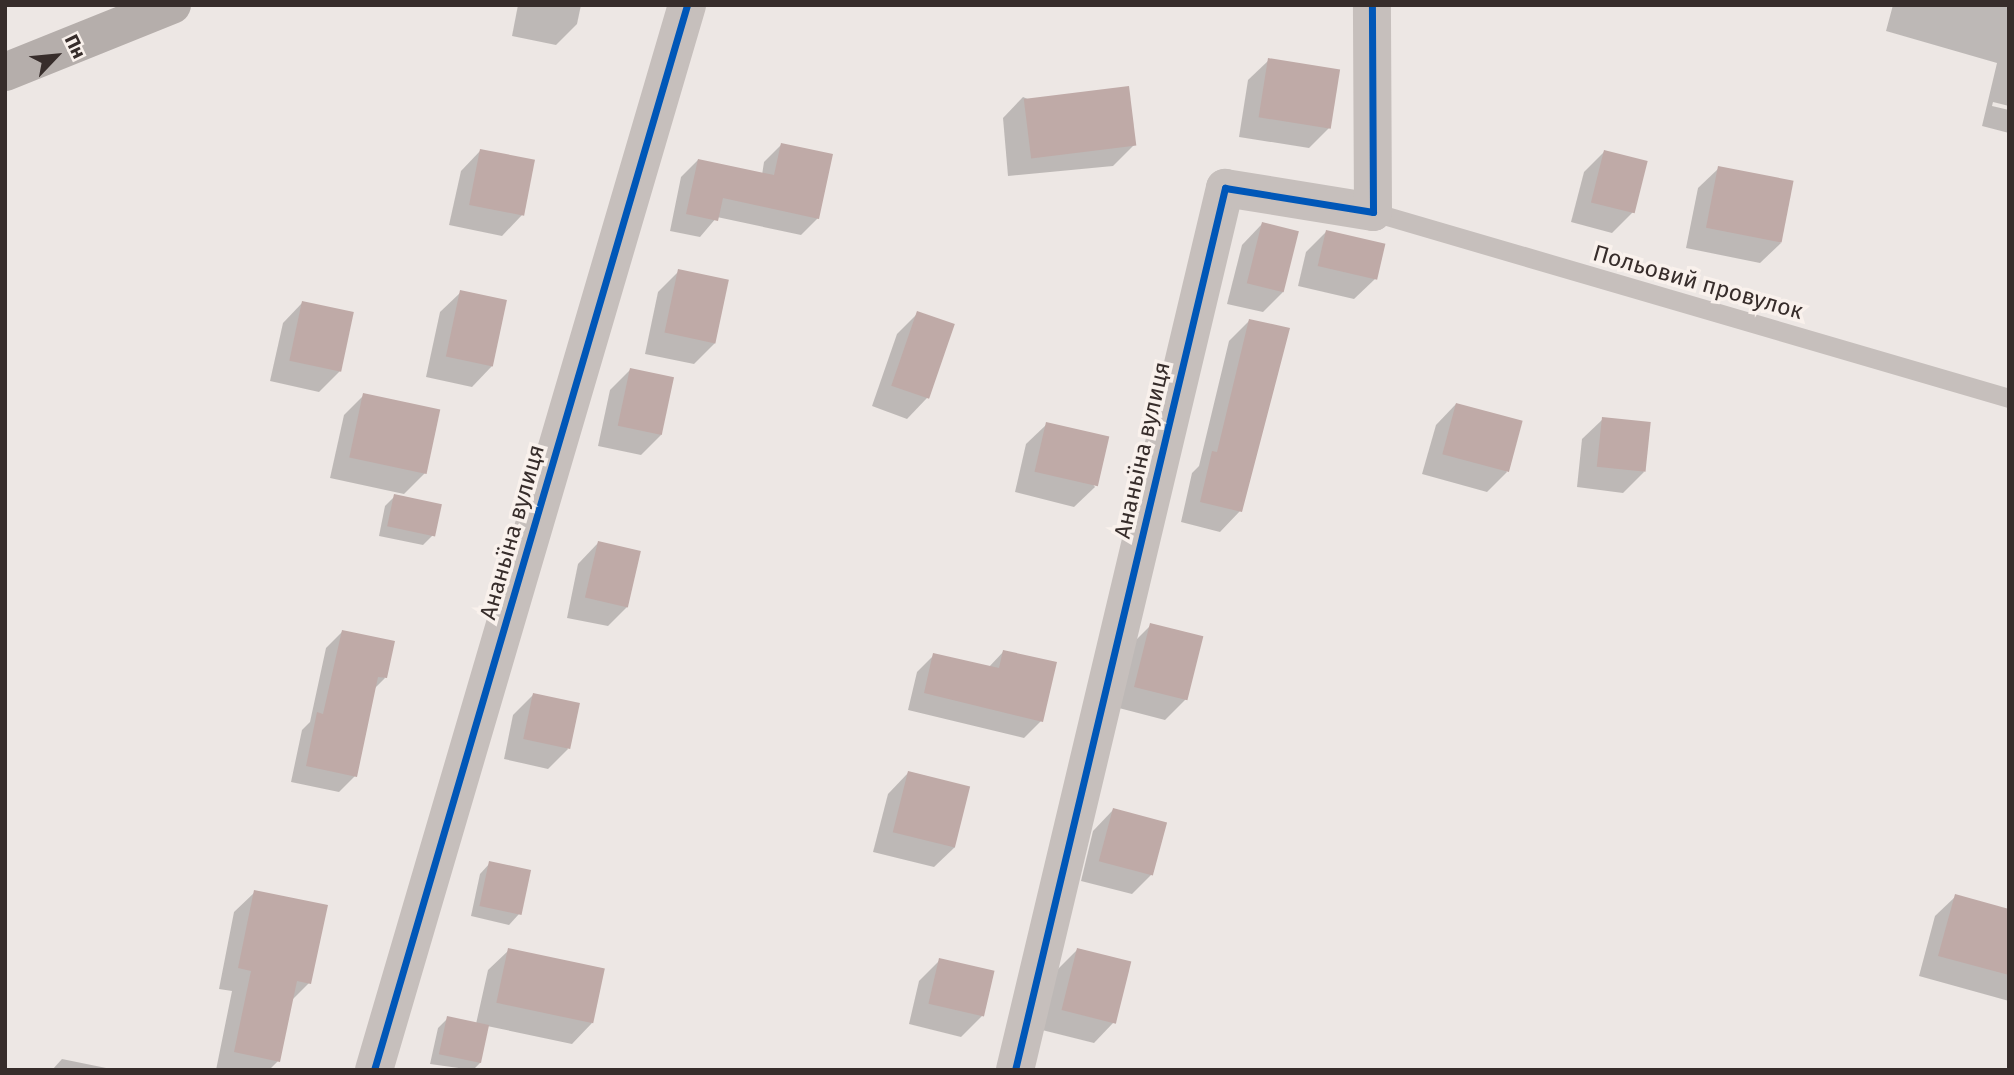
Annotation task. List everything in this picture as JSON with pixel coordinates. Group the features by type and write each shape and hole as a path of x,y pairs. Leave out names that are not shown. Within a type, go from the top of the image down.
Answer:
{"main road":[{"path":"5,72 172,5"}],"street":[{"name":"Ананьїна вулиця","path":"373,1070 687,5"},
{"path":"1373,5 1373,212"},
{"name":"Ананьїна вулиця","path":"1015,1070 1225,188 1373,212"}],"lane":[{"name":"Польовий провулок","path":"1373,212 2009,398"}],"building":[{"path":"1268,58 1340,69 1331,129 1259,117"},
{"path":"1129,86 1136,146 1031,158 1024,99"},
{"path":"781,143 833,154 819,219 723,198 718,221 686,214 698,159 774,175"},
{"path":"480,149 535,160 524,216 469,205"},
{"path":"1604,150 1648,161 1635,213 1591,202"},
{"path":"1718,166 1794,181 1782,243 1706,228"},
{"path":"1262,222 1299,231 1284,292 1247,283"},
{"path":"1326,230 1385,244 1377,280 1318,266"},
{"path":"678,269 729,280 715,343 664,333"},
{"path":"460,290 507,300 493,366 446,357"},
{"path":"302,301 354,312 341,372 289,361"},
{"path":"917,311 955,324 929,399 891,386"},
{"path":"1249,319 1290,328 1242,512 1200,502 1212,451 1217,452"},
{"path":"630,368 674,377 662,435 618,426"},
{"path":"363,393 440,409 427,474 349,458"},
{"path":"1456,403 1523,421 1509,472 1442,454"},
{"path":"1602,417 1651,422 1646,472 1597,467"},
{"path":"1046,422 1109,437 1098,486 1035,472"},
{"path":"394,494 442,504 435,536 387,526"},
{"path":"598,541 641,551 628,607 585,598"},
{"path":"1150,623 1203,636 1187,700 1134,687"},
{"path":"342,630 395,641 387,678 378,677 357,777 306,766 317,712 323,714"},
{"path":"1003,650 1057,662 1043,722 924,693 933,653 999,668"},
{"path":"533,693 580,703 570,749 523,739"},
{"path":"908,771 970,786 955,848 893,832"},
{"path":"1113,808 1167,822 1153,876 1099,861"},
{"path":"489,861 531,870 521,915 479,906"},
{"path":"254,890 328,905 311,984 297,981 280,1062 234,1052 251,971 238,968"},
{"path":"1955,894 2009,909 2009,975 1938,956"},
{"path":"508,948 605,969 593,1023 496,1003"},
{"path":"1077,948 1131,962 1116,1024 1062,1010"},
{"path":"939,958 995,971 984,1017 928,1004"},
{"path":"447,1016 489,1025 481,1063 439,1054"}],"cycle path":[{"path":"374,1070 687,5"},
{"path":"1015,1070 1225,188 1373,212 1372,5"}]}
